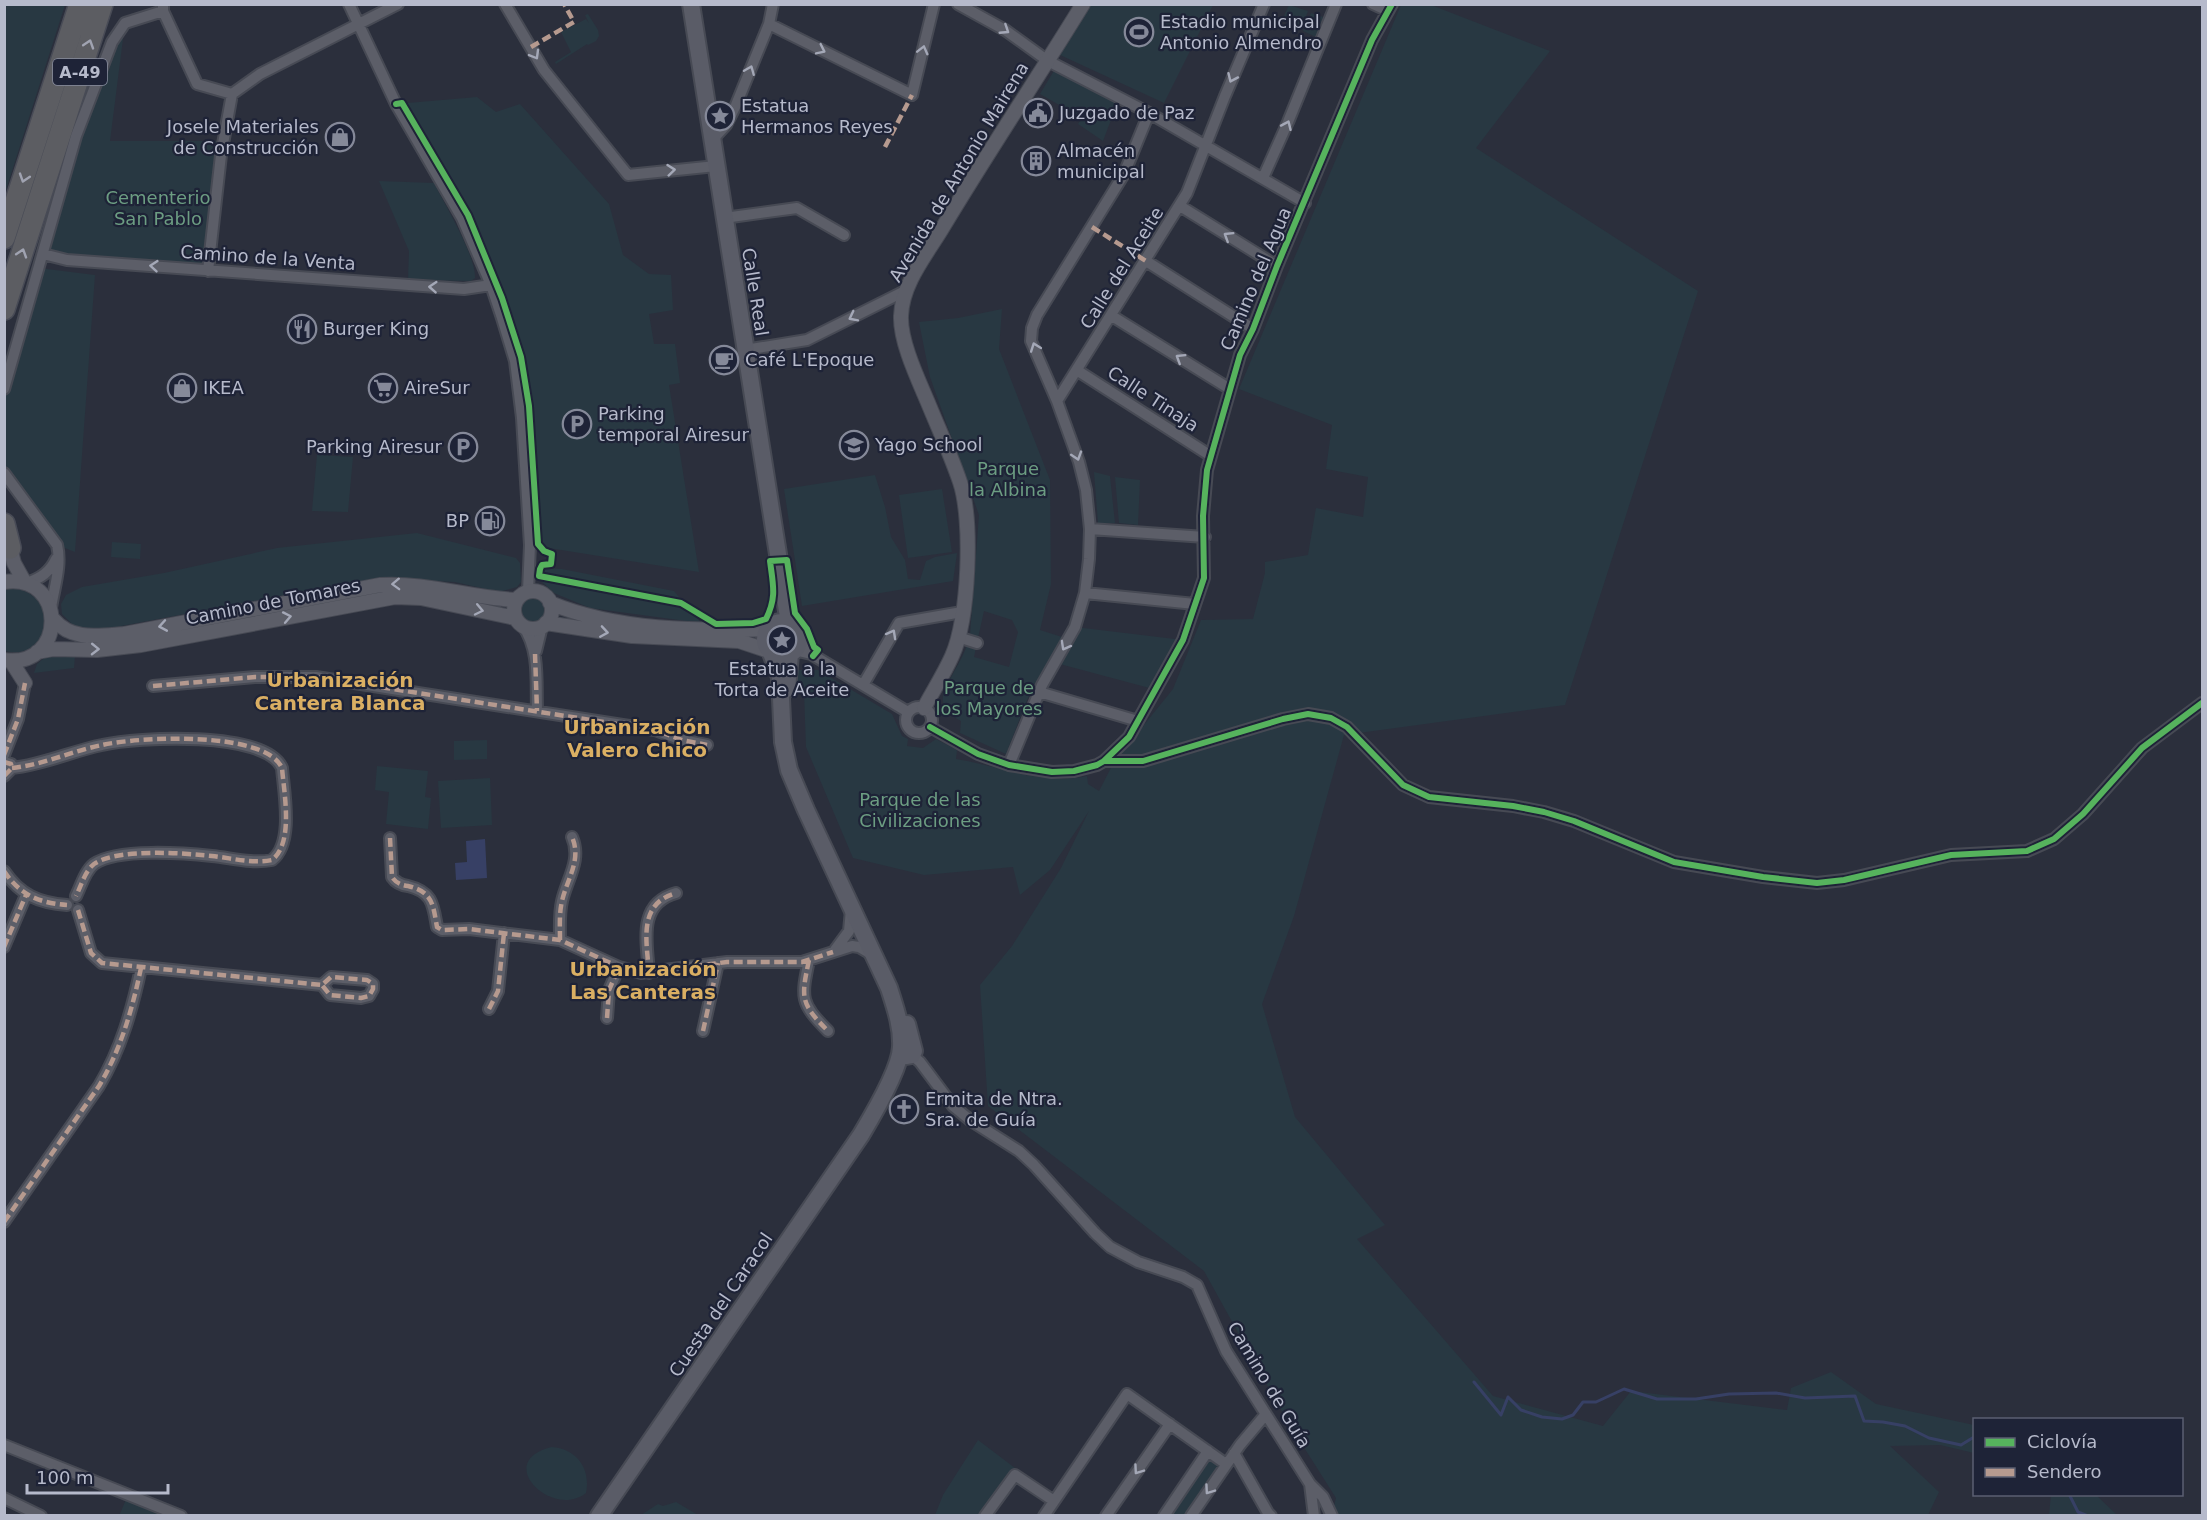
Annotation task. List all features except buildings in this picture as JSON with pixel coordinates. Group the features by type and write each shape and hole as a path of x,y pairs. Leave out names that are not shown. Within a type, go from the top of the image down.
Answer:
{"highway":[{"name":"A-49","path":"4,238 80,4"},
{"name":"A-49","path":"4,309 102,4"}],"main road":[{"name":"Calle Real","path":"691,4 787,611 797,644"},
{"name":"Calle Real","path":"772,626 783,585"},
{"path":"784,622 797,644 787,694 790,738 800,776 899,993 908,1049 891,996 874,956 789,770 783,742 780,677 765,641 772,626 784,622"},
{"path":"770,652 781,656 797,644"},
{"name":"Cuesta del Caracol","path":"599,1515 874,1114 908,1049"}],"street":[{"path":"349,4 396,104 462,218 491,285 515,361 526,460 530,545 522,596 514,606 519,622 530,636 535,654 537,711"},
{"path":"208,271 221,155 232,94 260,74 398,4"},
{"path":"505,4 544,70 628,175 716,165"},
{"path":"713,139 726,125 736,105 769,24 772,4"},
{"path":"769,24 912,95 934,4"},
{"path":"958,4 1005,30 1048,61 1149,113 1305,203"},
{"name":"Avenida de Antonio Mairena","path":"924,708 953,656 958,637 968,533 966,509 960,483 915,374 904,332 901,317 905,291 976,173 1083,4"},
{"name":"Calle del Aceite","path":"1057,401 1188,193 1264,4"},
{"path":"1263,178 1336,4"},
{"path":"1373,4 1390,8"},
{"path":"4,389 76,136 112,42 125,23 163,8 197,84 232,94"},
{"name":"Camino del Agua","path":"930,727 978,754 1009,765 1052,772 1074,771 1097,765 1129,737 1183,640 1204,578 1203,516 1207,470 1240,355 1372,40 1390,8"},
{"path":"1009,765 1039,693 1075,627 1084,593 1089,559 1090,529 1086,490 1079,462 1057,401 1031,340 1032,328 1037,315 1124,174 1149,113"},
{"path":"1180,206 1277,266"},
{"path":"724,218 797,208 844,235"},
{"name":"Camino de la Venta","path":"43,254 67,260 464,289 491,285"},
{"path":"1146,261 1253,328"},
{"path":"745,350 807,340 905,291"},
{"path":"1112,316 1230,389"},
{"name":"Calle Tinaja","path":"1078,371 1211,456"},
{"path":"4,473 57,545 59,553 50,635 45,645 33,655 18,719 4,755"},
{"path":"1090,529 1205,537"},
{"path":"6,532 14,563 26,583"},
{"path":"4,571 7,566 6,532"},
{"path":"4,582 26,583 38,579 51,569 59,553"},
{"name":"Camino de Tomares","path":"26,583 43,595 52,613 70,634 99,636 124,634 380,585 404,583 500,599 522,596"},
{"path":"522,596 539,592 550,603 568,610 619,622 669,628 772,626"},
{"path":"1084,593 1195,604"},
{"name":"Camino de Tomares","path":"8,660 53,649 97,650 141,645 395,597 421,598 519,622"},
{"path":"535,654 544,624 551,613 550,603"},
{"path":"863,685 898,623 962,612"},
{"path":"519,622 532,628 544,624 632,636 739,641 770,652"},
{"path":"958,637 977,643"},
{"path":"797,644 908,712"},
{"path":"8,660 25,683"},
{"path":"153,686 255,677 316,677 655,730 682,740 707,745"},
{"path":"1039,693 1138,721"},
{"path":"1104,761 1143,761 1308,714 1331,718 1347,727 1403,785 1429,797 1513,806 1544,812 1574,821 1682,864 1817,883 1844,880 1951,855 2027,850 2054,839 2083,814 2142,748 2202,703"},
{"path":"916,707 924,708 931,716 930,727 923,732 912,731 906,722 908,712 916,707"},
{"path":"7,769 26,766 103,744 147,738 203,739 234,744 262,750 279,760 282,768 285,836 283,848 272,860 256,862 210,856 154,853 120,855 94,864 76,896 68,899 67,905"},
{"path":"560,940 561,906 576,857 572,837"},
{"path":"390,838 392,877 400,885 426,893 433,903 439,929 469,929 560,940 618,967 641,973 718,963 809,960 852,946 859,947 874,956"},
{"path":"4,871 26,895 39,901 67,905 71,910 78,910"},
{"path":"649,973 646,939 648,921 659,901 676,893"},
{"path":"4,947 26,895"},
{"path":"76,896 82,904 78,910"},
{"path":"833,952 849,931 851,909"},
{"path":"78,910 91,953 102,963 322,986"},
{"path":"489,1009 498,991 504,933"},
{"path":"809,960 804,999 808,1009 828,1031"},
{"path":"703,1031 718,963"},
{"path":"607,1018 609,990 618,967"},
{"path":"4,1222 112,1064 129,1019 141,968"},
{"name":"Camino de Guía","path":"908,1049 961,1113 1018,1151 1045,1175 1110,1247 1138,1262 1183,1277 1197,1286 1226,1351 1310,1484 1323,1497 1332,1515"},
{"path":"1044,1515 1127,1394 1226,1464"},
{"path":"1191,1515 1234,1453 1266,1414"},
{"path":"1106,1515 1170,1425"},
{"path":"4,1445 181,1515"},
{"path":"1164,1515 1208,1451"},
{"path":"1234,1453 1271,1515"},
{"path":"985,1515 1015,1475 1054,1501"},
{"path":"1310,1484 1314,1515"},
{"path":"4,1498 41,1515"}],"green space":[{"path":"4,5 65,5 5,193"},
{"name":"Estadio municipal Antonio Almendro","path":"1089,5 1213,5 1164,103 1058,54"},
{"path":"1289,5 1308,11 1301,28 1282,20"},
{"name":"Parque de las Civilizaciones","path":"1401,5 1431,5 1550,51 1476,148 1698,291 1565,705 1344,735 1294,916 1262,1004 1295,1117 1385,1225 1357,1239 1493,1396 1603,1426 1631,1391 1787,1410 1791,1388 1831,1372 1876,1404 1973,1425 1973,1453 1940,1445 1890,1446 1939,1492 1928,1515 1332,1515 1336,1498 1286,1419 1204,1271 988,1106 980,985 1012,946 1061,868 1089,811 1050,870 1020,895 1013,867 924,875 853,858 806,747 804,692 796,681 797,670 818,670 892,714 902,736 908,739 907,746 923,748 936,739 957,750 956,759 1037,777 1054,779 1087,776 1088,784 1099,791 1114,762 1173,689 1201,620 1253,619 1265,573 1265,562 1308,555 1316,508 1363,517 1368,477 1326,469 1332,425 1239,389"},
{"path":"1311,13 1323,17 1316,37 1303,31"},
{"path":"588,14 598,30 599,36 596,41 587,44 556,64 555,62 571,52 561,32 586,19 589,23 585,15"},
{"name":"Cementerio San Pablo","path":"125,23 110,141 223,141 208,271 43,254 76,136"},
{"path":"1055,69 1117,104 1103,141 1078,124 1082,118 1040,94"},
{"path":"477,97 496,112 520,104 609,204 623,255 649,274 671,275 673,310 649,314 654,344 675,344 680,383 669,385 699,572 530,545 515,361 469,236 396,104"},
{"path":"379,181 434,183 471,257 475,278 471,281 408,280 409,251"},
{"path":"39,268 95,275 75,552 57,545 5,471 5,389"},
{"name":"Parque la Albina","path":"1002,309 999,349 1050,480 1051,584 1040,630 1062,637 1027,700 1006,754 960,733 961,721 948,712 943,701 947,686 967,645 976,647 974,657 1009,667 1018,632 1012,620 984,611 978,638 970,635 979,515 930,377 919,322 958,318"},
{"path":"317,455 353,457 348,512 312,511"},
{"path":"1094,472 1110,476 1115,523 1098,523"},
{"path":"875,475 891,537 905,560 908,579 920,580 926,561 957,553 953,581 802,606 784,489"},
{"path":"1115,477 1140,480 1138,525 1119,523"},
{"path":"942,489 952,552 908,558 899,495"},
{"path":"417,533 516,558 520,563 521,582 517,587 499,592 455,582 393,579 317,589 95,631 76,628 62,614 61,604 66,595 82,587 164,573 277,548"},
{"path":"112,542 141,544 140,559 111,557"},
{"path":"542,568 562,569 674,591 701,623 590,608 554,593 539,579"},
{"path":"10,588 27,592 38,601 44,613 45,626 41,637 32,647 20,652 5,651 4,590"},
{"path":"533,595 543,599 547,609 543,619 533,623 523,619 519,609 523,599"},
{"path":"1075,627 1183,640 1157,690 1056,663"},
{"path":"50,653 75,656 74,668 34,673 37,664"},
{"path":"487,740 487,759 454,760 454,741"},
{"path":"377,766 428,771 425,797 431,798 428,829 386,824 389,792 375,790"},
{"path":"490,778 492,825 441,828 438,781"},
{"path":"978,1440 1015,1468 981,1515 935,1515 943,1495"},
{"path":"552,1447 569,1452 580,1462 586,1476 586,1493 572,1499 558,1499 544,1494 534,1485 527,1475 527,1464 535,1454"},
{"path":"1208,1458 1219,1465 1185,1515 1168,1516"},
{"path":"2051,1496 2097,1496 2117,1515 2049,1515"},
{"path":"127,1497 164,1512 162,1515 119,1516"},
{"path":"676,1502 698,1515 641,1515 658,1504 663,1506"}],"water":[{"path":"485,839 487,878 456,880 455,863 467,862 466,841"}],"waterway":[{"path":"1474,1382 1501,1415 1508,1397 1521,1410 1542,1417 1562,1419 1573,1415 1583,1402 1596,1402 1624,1389 1657,1399 1696,1399 1729,1394 1776,1393 1805,1398 1855,1396 1864,1421 1905,1426 1929,1438 1961,1445 1973,1438"},
{"path":"2070,1496 2078,1512 2088,1516"}],"marked path":[{"path":"531,47 574,22 564,4"},
{"path":"885,147 912,95"},
{"path":"1092,227 1146,261"},
{"path":"535,654 537,711"},
{"path":"153,686 255,677 316,677 655,730 682,740 707,745"},
{"path":"4,755 18,719 25,683"},
{"path":"12,768 35,764 102,745 170,739 199,739 252,747 271,756 282,768 286,804 285,830 279,852 272,860 250,861 168,853 118,856 94,864 76,896"},
{"path":"4,762 11,764 12,768 4,776"},
{"path":"560,940 561,906 575,862 575,845 572,837"},
{"path":"390,838 392,877 395,881 423,892 427,896 433,906 437,927 442,930 469,929 560,940 619,967 641,973 727,962 802,962 833,952"},
{"path":"4,871 17,886 31,896 39,900 67,905"},
{"path":"649,973 646,937 650,915 655,906 664,898 676,893"},
{"path":"4,947 26,895"},
{"path":"78,910 91,953 102,963 322,985 331,977 367,980 373,984 373,989 369,996 361,998 330,995 322,985"},
{"path":"489,1009 498,991 504,933"},
{"path":"809,960 805,999 812,1013 828,1031"},
{"path":"703,1031 718,963"},
{"path":"607,1018 609,990 619,967"},
{"path":"4,1222 107,1072 125,1029 141,968"}],"cycle path":[{"path":"930,727 978,754 1009,765 1052,772 1074,771 1097,765 1129,737 1183,640 1204,578 1203,516 1207,470 1240,355 1253,329 1372,40 1392,4"},
{"path":"396,104 402,103 468,215 502,298 521,357 529,406 538,544 544,551 552,554 551,564 542,565 539,576 681,603 716,624 753,623 766,619 772,604 770,561 787,560 795,613 807,629 814,647 818,650 813,656"},
{"path":"1104,761 1143,761 1283,719 1308,714 1331,718 1347,727 1403,785 1429,797 1513,806 1544,812 1574,821 1674,862 1763,877 1817,883 1844,880 1951,855 2027,851 2054,839 2083,814 2142,748 2202,703"}],"place":[{"name":"Estadio municipal Antonio Almendro","path":"1139,32"},
{"name":"Juzgado de Paz","path":"1038,113"},
{"name":"Estatua Hermanos Reyes","path":"720,116"},
{"name":"Josele Materiales de Construcción","path":"340,137"},
{"name":"Almacén municipal","path":"1036,161"},
{"name":"Burger King","path":"302,329"},
{"name":"Café L'Epoque","path":"724,360"},
{"name":"IKEA","path":"182,388"},
{"name":"AireSur","path":"383,388"},
{"name":"Parking temporal Airesur","path":"577,424"},
{"name":"Yago School","path":"854,445"},
{"name":"Parking Airesur","path":"463,447"},
{"name":"BP","path":"490,521"},
{"name":"Estatua a la Torta de Aceite","path":"782,640"},
{"name":"Ermita de Ntra. Sra. de Guía","path":"904,1109"}],"district":[{"name":"Urbanización Cantera Blanca","path":"340,692"},
{"name":"Urbanización Valero Chico","path":"637,738"},
{"name":"Urbanización Las Canteras","path":"643,980"}],"park label":[{"name":"Parque de los Mayores","path":"989,698"}]}
